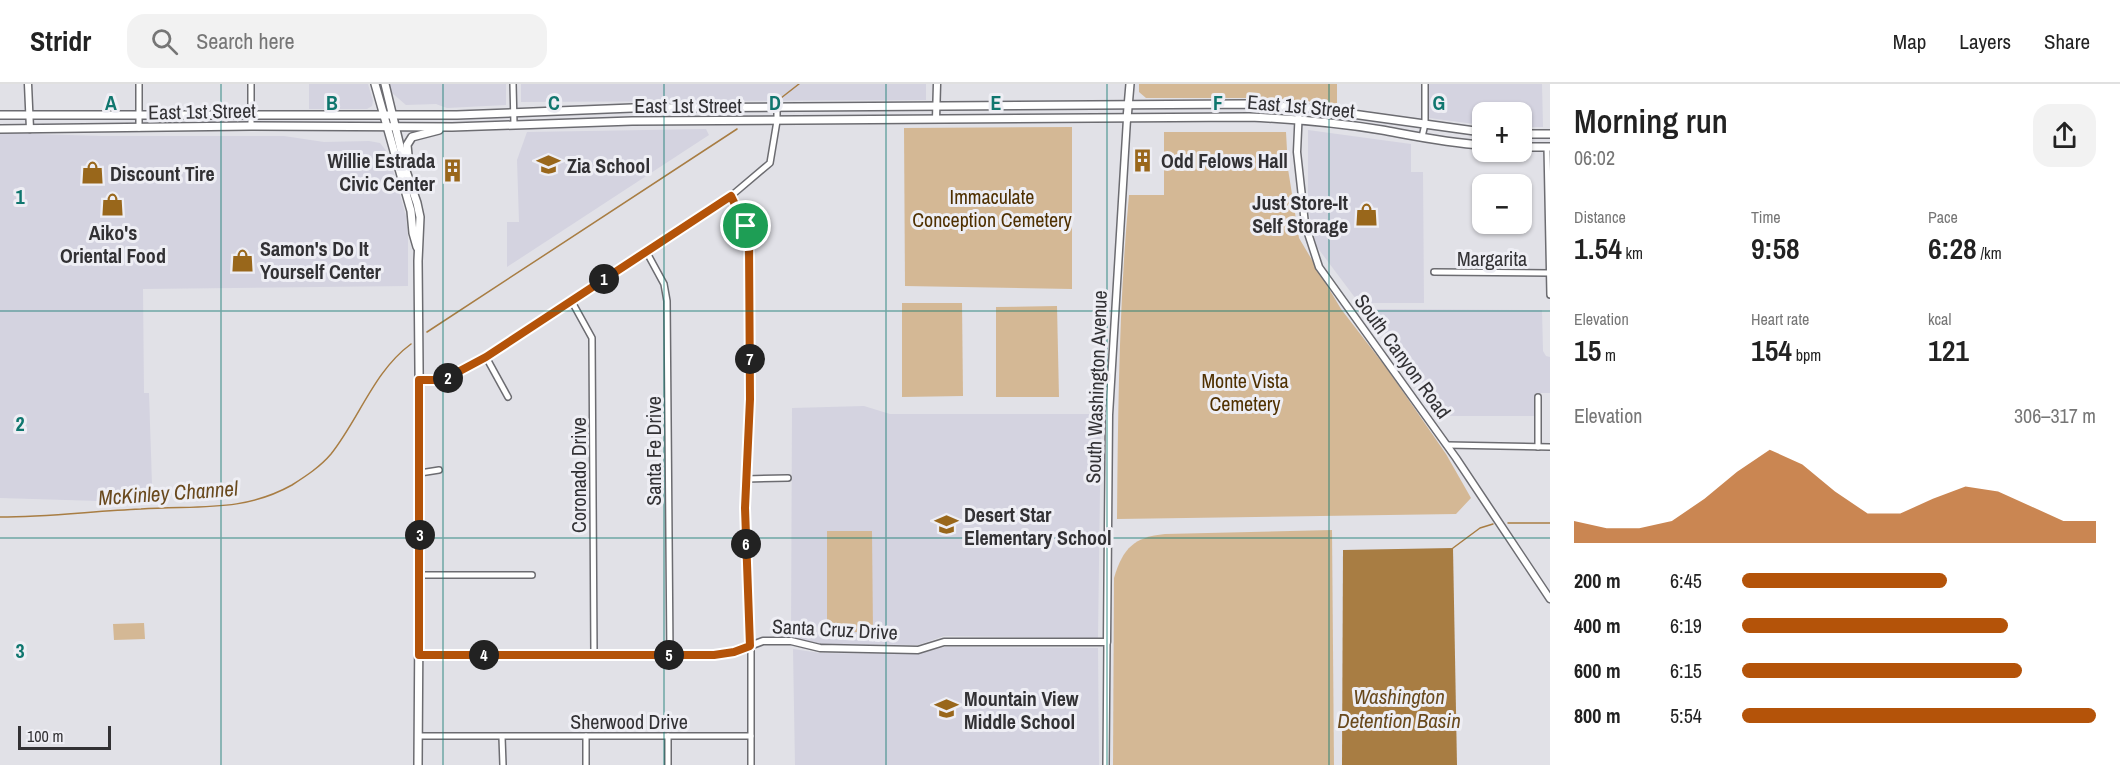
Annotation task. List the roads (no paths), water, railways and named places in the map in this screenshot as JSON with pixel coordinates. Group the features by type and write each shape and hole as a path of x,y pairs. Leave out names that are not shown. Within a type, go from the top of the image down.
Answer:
{"main road":[{"path":"375,84 411,211 418,252"},
{"path":"385,84 406,171 417,203"},
{"path":"1127,119 1130,84"},
{"name":"East 1st Street","path":"0,115 457,115 777,108 1245,104 1299,108 1472,131"},
{"name":"East 1st Street","path":"0,129 251,126 452,127 633,121 1249,117 1298,120 1472,144"},
{"path":"418,765 420,473 418,252 420,233 416,189 409,167 407,145 412,137 452,127"},
{"path":"1532,134 1550,134"},
{"path":"1532,147 1548,147"}],"street":[{"path":"28,84 30,129"},
{"path":"139,84 139,128"},
{"path":"251,84 251,126"},
{"path":"513,84 514,124"},
{"path":"936,119 937,84"},
{"path":"1422,137 1425,124 1425,84"},
{"path":"419,380 443,380 486,357 731,196 770,163 777,108"},
{"path":"854,120 855,108"},
{"name":"South Canyon Road","path":"1299,108 1298,152 1305,225 1320,267 1447,446 1550,599"},
{"name":"South Washington Avenue","path":"1106,765 1109,415 1127,119"},
{"path":"1548,147 1550,295"},
{"path":"731,196 747,230 749,244 750,399 745,508 751,765"},
{"name":"Santa Fe Drive","path":"646,251 664,284 667,301 670,655"},
{"name":"Margarita","path":"1434,272 1550,273"},
{"name":"Coronado Drive","path":"571,300 592,338 594,654"},
{"path":"486,357 508,397"},
{"path":"1538,397 1538,447"},
{"path":"1447,446 1550,447"},
{"path":"420,473 439,470"},
{"path":"746,479 788,478"},
{"path":"419,575 532,575"},
{"name":"Santa Cruz Drive","path":"419,655 714,655 734,652 763,641 791,641 820,648 918,650 944,642 1107,642"},
{"name":"Sherwood Drive","path":"418,736 750,736"},
{"path":"585,765 586,736"},
{"path":"668,736 668,765"},
{"path":"502,737 502,765"}],"water":[{"name":"Washington Detention Basin","path":"1453,548 1457,765 1342,765 1343,550"}],"waterway":[{"name":"McKinley Channel","path":"781,98 799,84"},
{"name":"McKinley Channel","path":"427,332 737,129"},
{"name":"McKinley Channel","path":"0,517 218,506 237,504 273,494 292,485 327,459 377,381 398,355 411,344"},
{"path":"1508,523 1550,523"},
{"path":"1453,548 1480,528 1493,524"}],"place":[{"name":"Odd Felows Hall","path":"1143,160"},
{"name":"Zia School","path":"549,165"},
{"name":"Willie Estrada Civic Center","path":"453,171"},
{"name":"Discount Tire","path":"92,173"},
{"name":"Aiko's Oriental Food","path":"113,204"},
{"name":"Just Store-It Self Storage","path":"1366,214"},
{"name":"Samon's Do It Yourself Center","path":"242,260"},
{"name":"Desert Star Elementary School","path":"946,525"},
{"name":"Mountain View Middle School","path":"946,709"}],"park label":[{"name":"Immaculate Conception Cemetery","path":"992,208"},
{"name":"Monte Vista Cemetery","path":"1245,392"}]}
